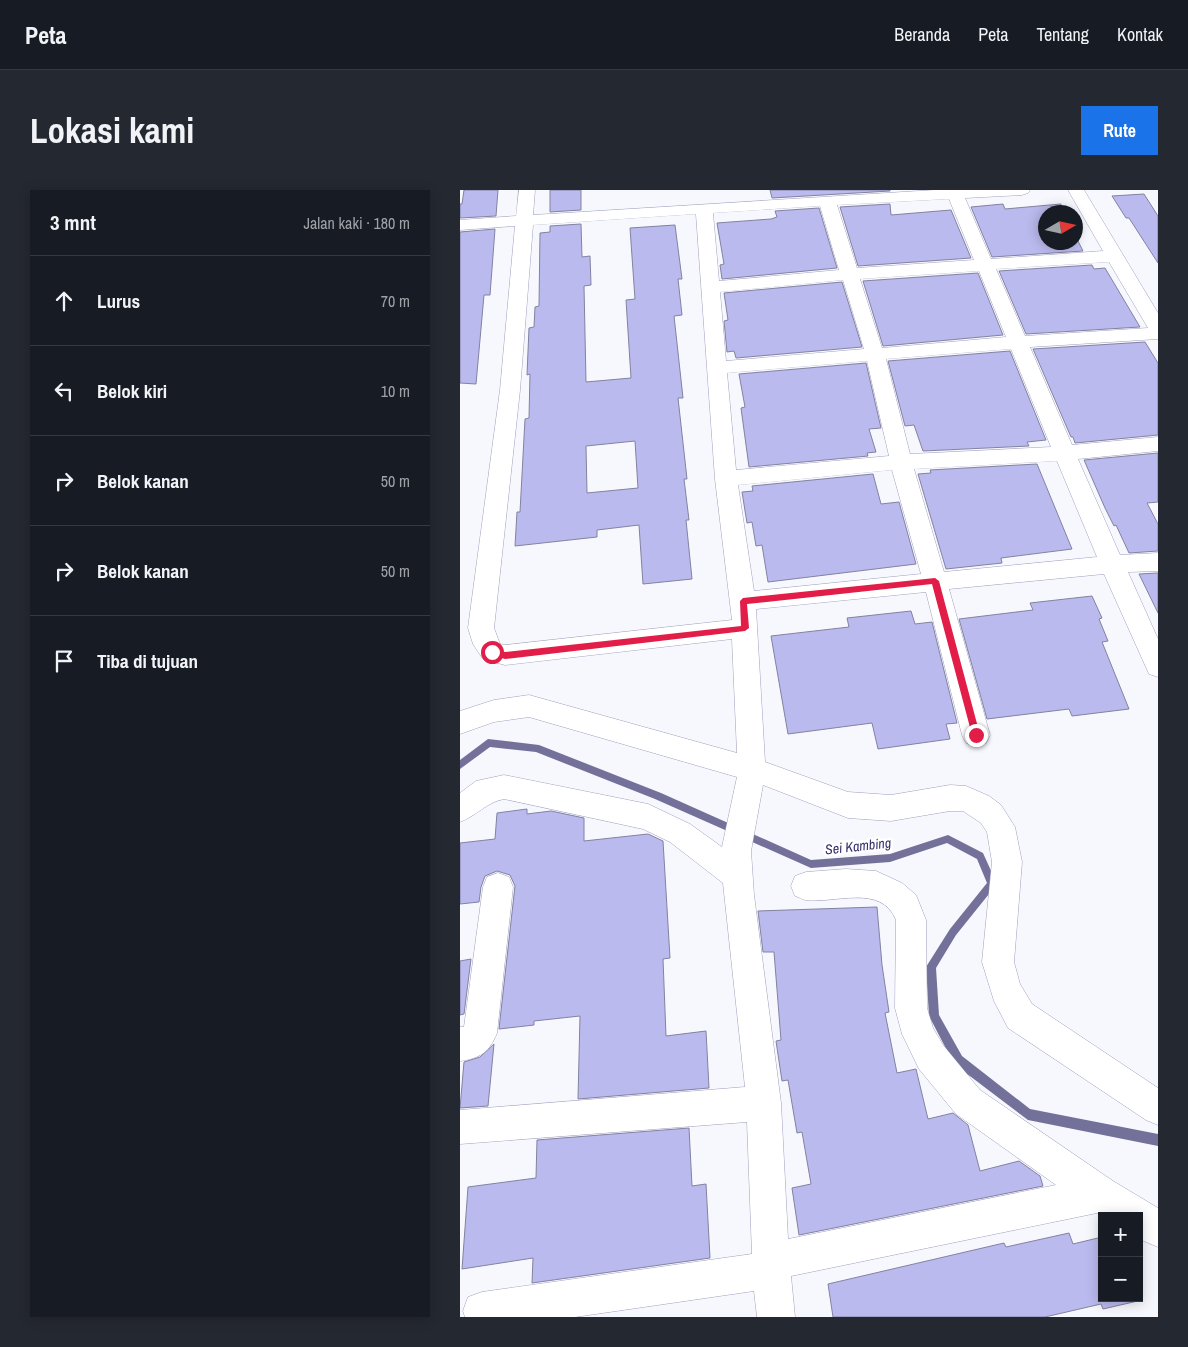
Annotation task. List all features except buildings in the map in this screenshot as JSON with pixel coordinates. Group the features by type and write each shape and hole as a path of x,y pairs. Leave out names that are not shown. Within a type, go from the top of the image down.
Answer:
{"street":[{"path":"527,190 510,390 470,629 492,652 505,656 745,628"},
{"path":"460,225 704,208 733,198 827,201 1022,190"},
{"path":"1076,190 1158,329"},
{"path":"955,194 1112,564 1158,667"},
{"path":"827,201 875,355 900,462 935,581 976,735"},
{"path":"704,208 726,479 745,628 752,769 736,864 764,1103 776,1317"},
{"path":"710,287 850,274 1114,256"},
{"path":"717,368 1019,342 1158,333"},
{"path":"726,479 900,462 1065,453 1158,444"},
{"path":"743,601 1112,564 1158,562"},
{"path":"460,723 481,714 510,707 529,706 752,769 848,805 891,808 950,798 966,799 991,814 1002,827 1007,862 998,962 1005,990 1020,1016 1158,1108"},
{"path":"460,809 486,790 504,787 648,817 736,864"},
{"path":"806,886 846,883 876,885 891,893 905,905 911,920 910,1008 931,1057 968,1102 1100,1194 1129,1212"},
{"path":"460,1044 472,1043 480,1033 498,887"},
{"path":"460,1127 764,1103"},
{"path":"482,1311 772,1266 1100,1194"},
{"path":"1143,1220 1158,1229"}],"waterway":[{"name":"Sei Kambing","path":"460,765 488,743 536,748 658,796 811,864 890,858 948,839 980,856 992,884 953,932 931,967 934,1016 958,1060 1028,1114 1158,1140"}],"route":[{"path":"492,652 505,656 745,628 743,601 935,581 976,735"}]}
